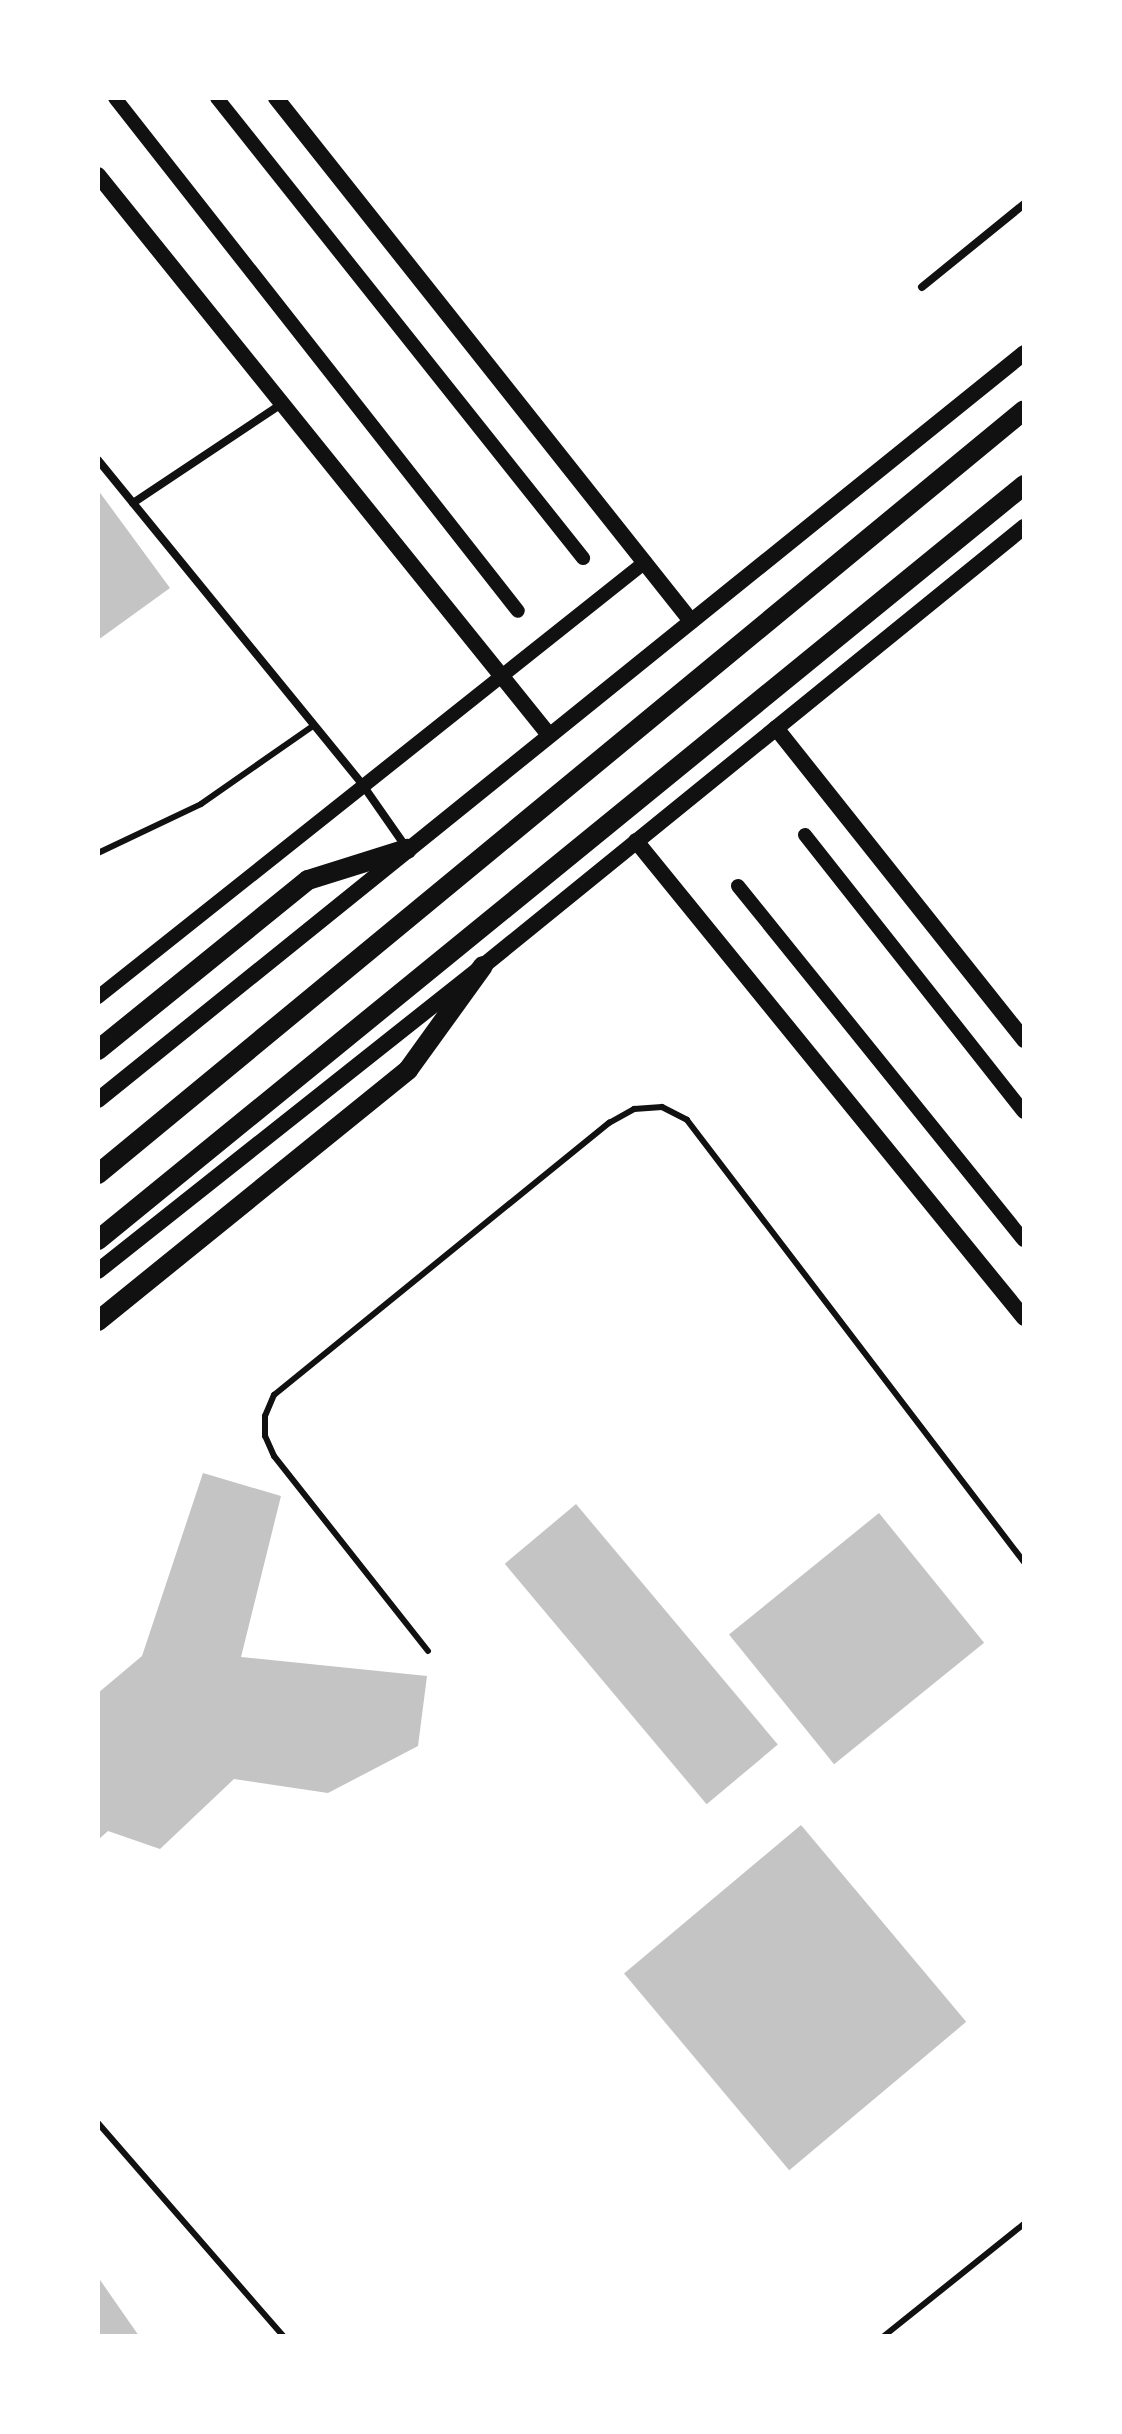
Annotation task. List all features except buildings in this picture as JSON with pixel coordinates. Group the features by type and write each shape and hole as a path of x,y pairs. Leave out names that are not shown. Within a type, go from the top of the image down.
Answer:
{"main road":[{"path":"276,98 691,621"},
{"path":"98,175 549,735"},
{"path":"98,1100 1024,353"},
{"path":"98,1174 1024,410"},
{"path":"98,1240 1024,485"},
{"path":"98,1271 483,966 1024,527"},
{"path":"776,728 1024,1040"},
{"path":"636,841 1024,1318"},
{"path":"98,1050 308,880 407,849"},
{"path":"98,1321 408,1070 483,966"}],"street":[{"path":"115,98 518,611"},
{"path":"217,98 583,558"},
{"path":"922,287 1024,204"},
{"path":"133,503 283,403"},
{"path":"98,460 362,784 407,849"},
{"path":"98,997 645,562"},
{"path":"805,835 1024,1112"},
{"path":"738,886 1024,1240"}],"lane":[{"path":"98,853 201,804 313,726"},
{"path":"428,1651 274,1456 265,1436 265,1416 274,1395 609,1123 634,1109 662,1107 687,1120 1024,1562"},
{"path":"98,2123 283,2336"},
{"path":"884,2336 1024,2224"}]}
